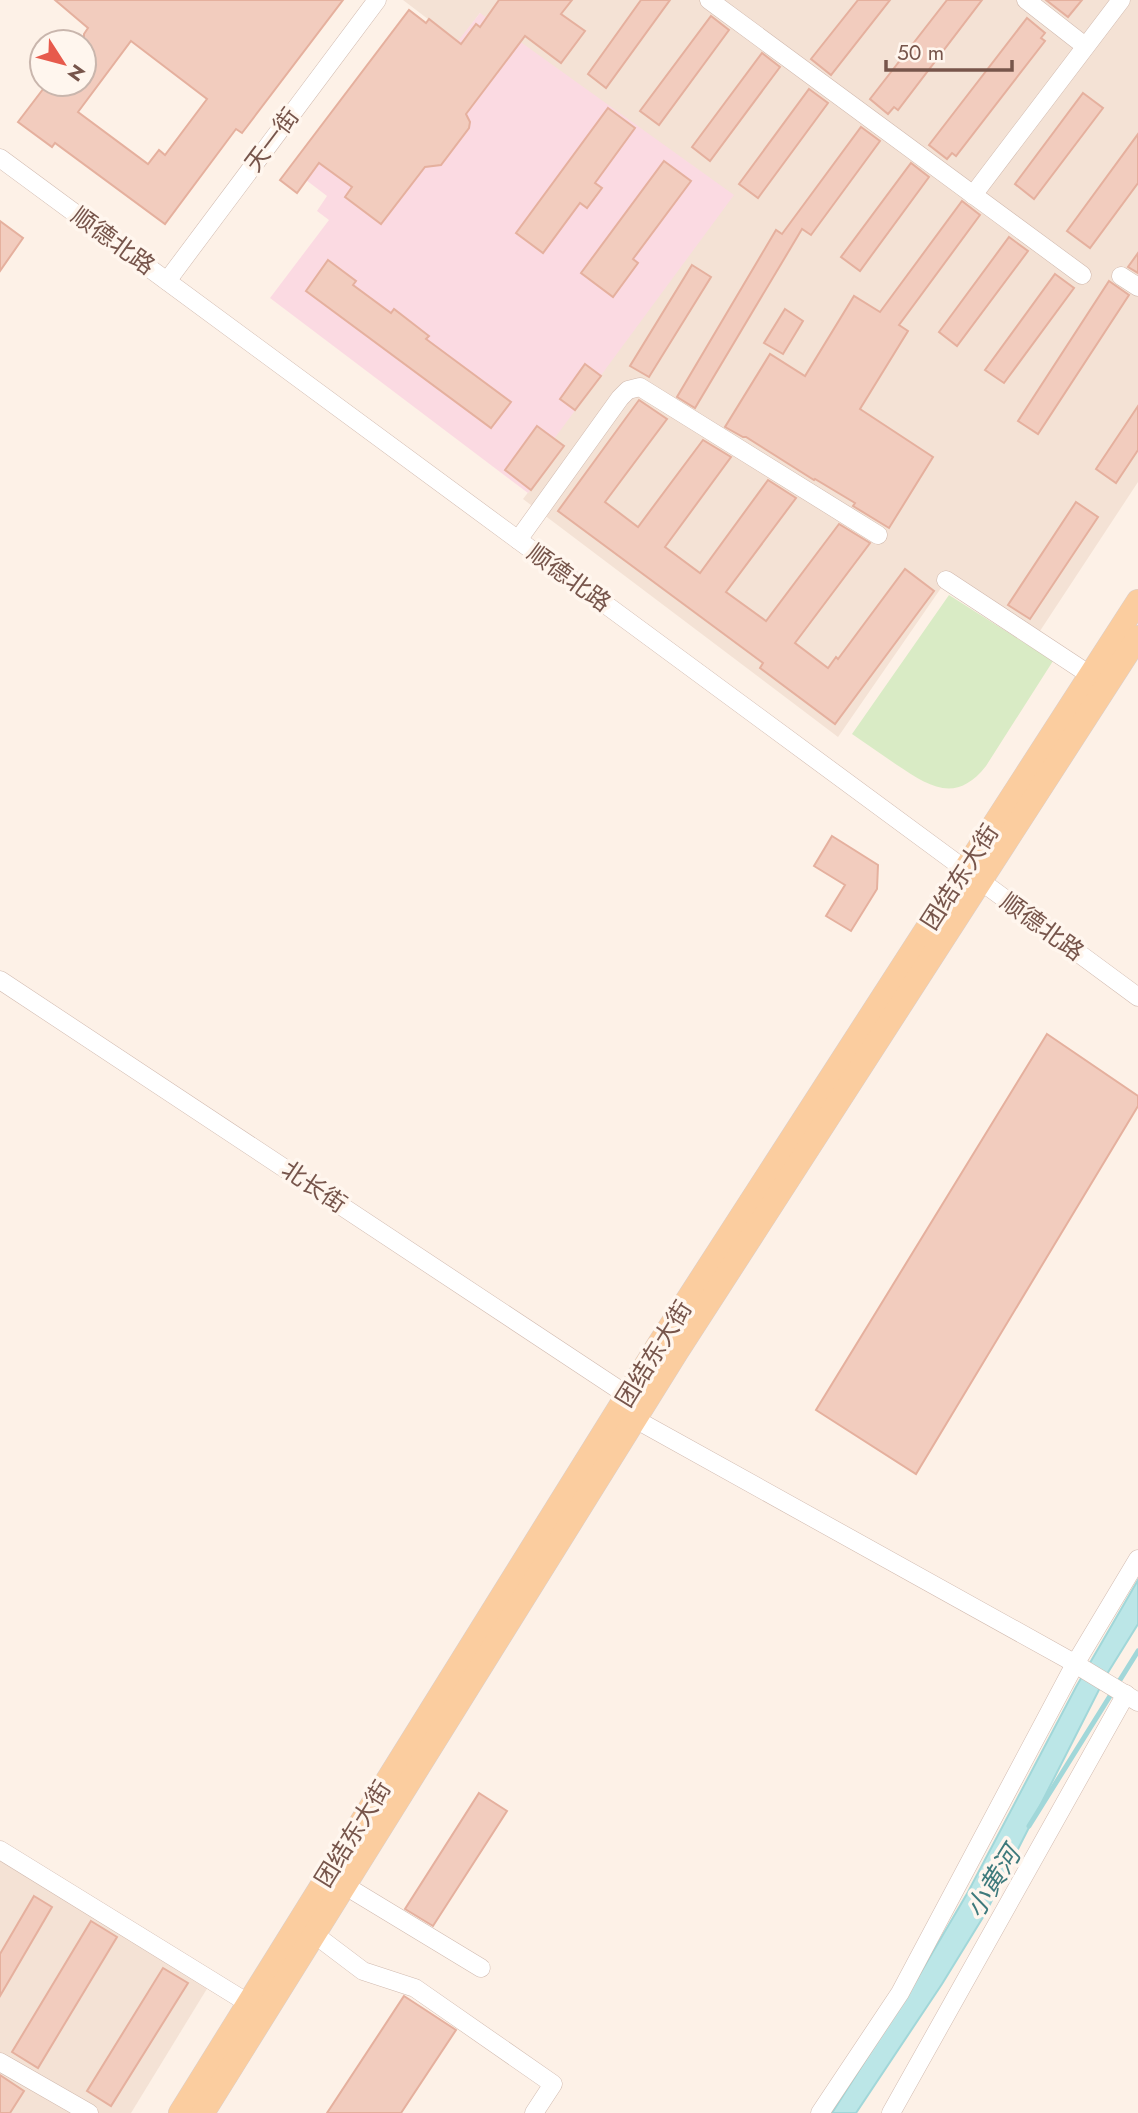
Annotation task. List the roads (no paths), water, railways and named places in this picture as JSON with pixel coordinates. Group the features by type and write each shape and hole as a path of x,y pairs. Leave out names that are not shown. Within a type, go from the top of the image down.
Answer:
{"main road":[{"name":"团结东大街","path":"203,2113 973,876 1090,676 1138,601"},
{"name":"团结东大街","path":"180,2113 627,1395 973,876 1138,637"}],"street":[{"name":"天一街","path":"167,281 377,0"},
{"path":"709,0 1082,275"},
{"path":"1026,0 1086,46"},
{"path":"973,195 1121,0"},
{"name":"顺德北路","path":"0,158 1138,997"},
{"path":"1121,276 1138,287"},
{"path":"518,540 620,398 628,390 640,387 878,535"},
{"path":"946,580 1090,676"},
{"name":"北长街","path":"0,980 627,1395"},
{"path":"635,1419 1125,1693 891,2113"},
{"path":"820,2113 900,1993 1075,1664 1138,1559"},
{"path":"0,1850 248,2003"},
{"path":"344,1885 481,1968"},
{"path":"318,1937 363,1971 415,1988 553,2084 534,2113"},
{"path":"0,2062 89,2113"}],"water":[{"path":"1138,1580 1138,1624 1107,1674 985,1914 856,2113 832,2113 917,1979 968,1892 1076,1687"}],"waterway":[{"name":"小黄河","path":"1029,1826 1138,1651"}]}
